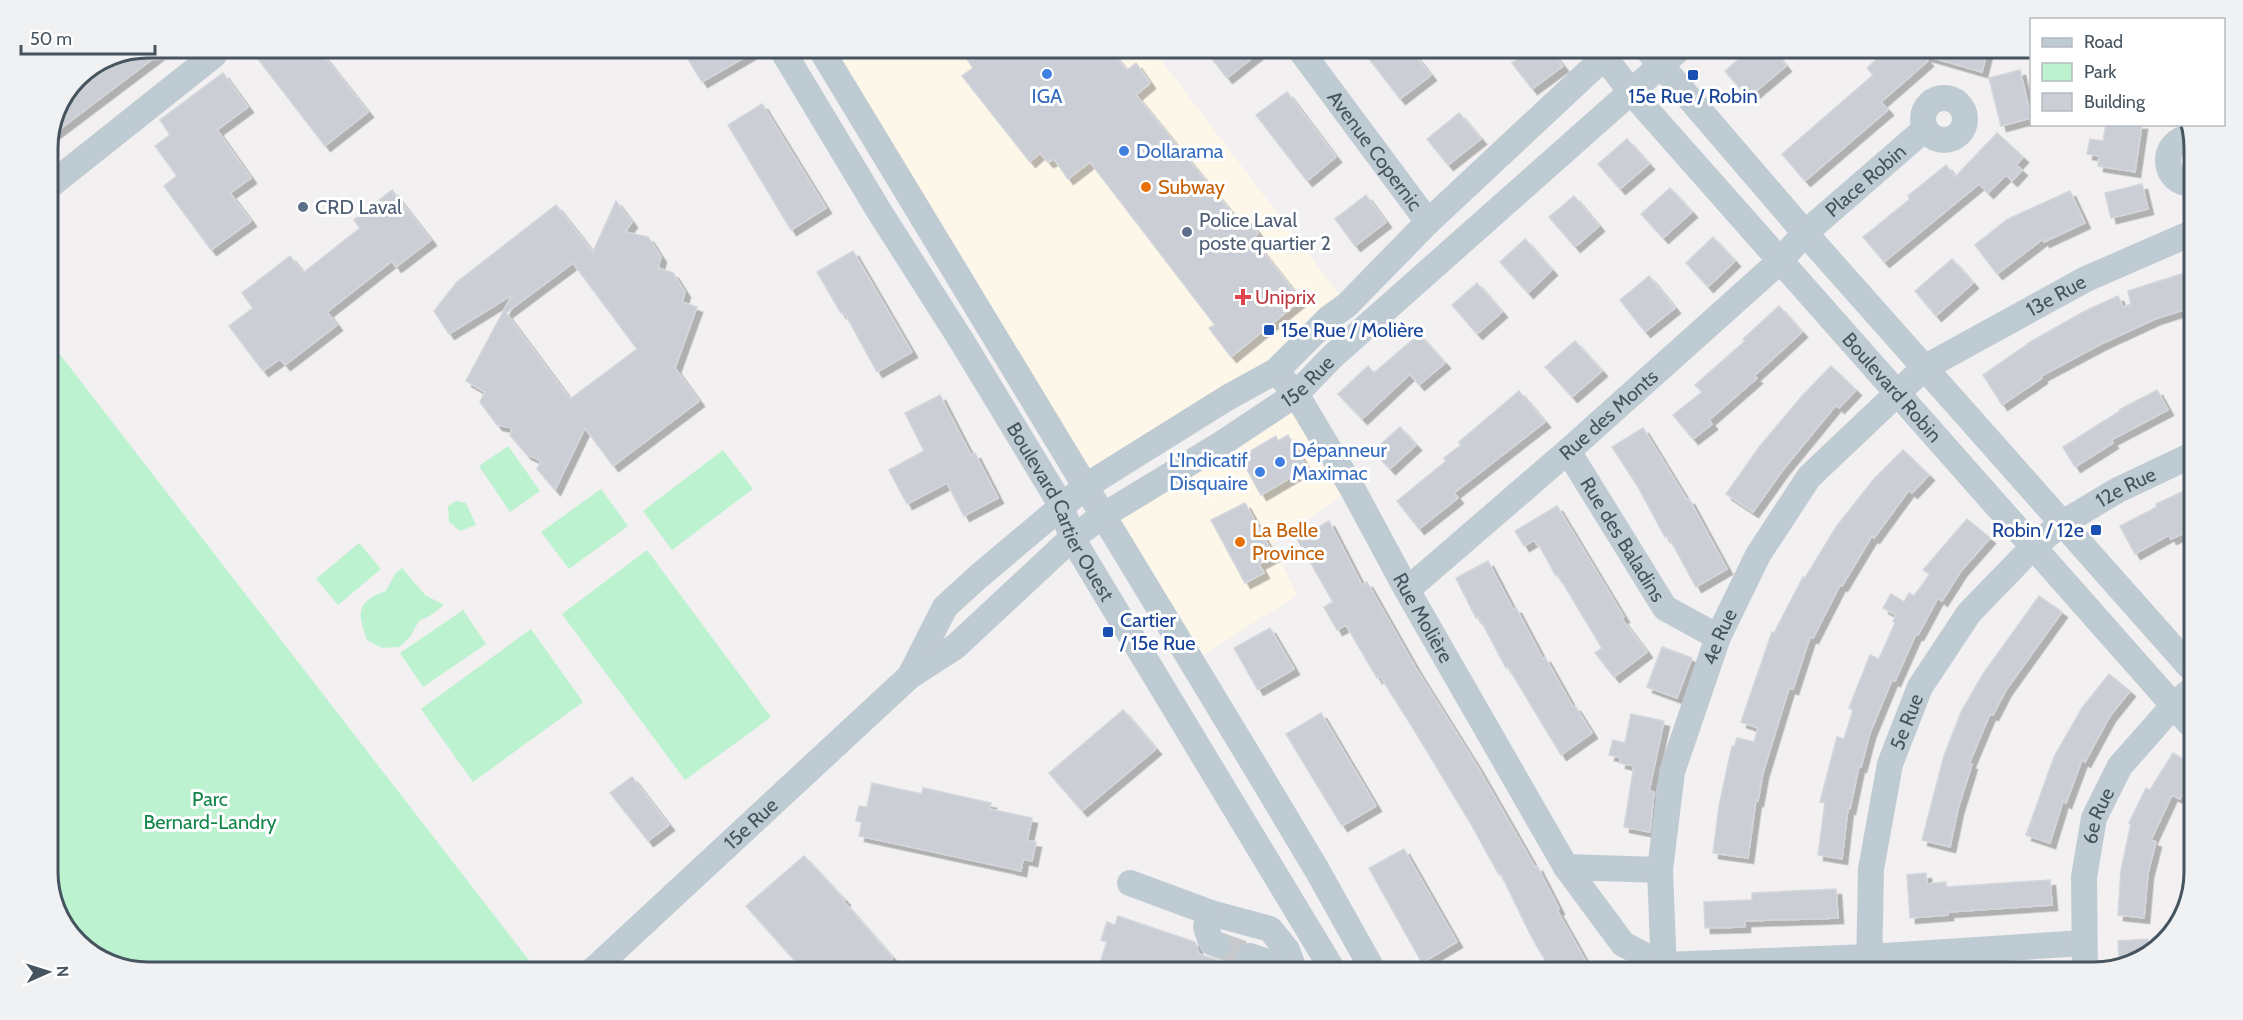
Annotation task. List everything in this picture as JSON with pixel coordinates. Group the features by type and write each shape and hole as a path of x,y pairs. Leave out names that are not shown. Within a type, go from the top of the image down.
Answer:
{"street":[{"path":"59,178 210,58"},
{"name":"Boulevard Cartier Ouest","path":"787,58 1061,505 1072,538 1328,962"},
{"name":"Boulevard Cartier Ouest","path":"826,58 1104,514 1311,860 1368,962"},
{"name":"Avenue Copernic","path":"1305,58 1428,222"},
{"name":"15e Rue","path":"910,676 945,607 1061,505 1086,486 1227,398 1276,371 1599,58"},
{"name":"Boulevard Robin","path":"1609,58 1631,92 2032,548 2184,707"},
{"name":"15e Rue","path":"602,962 910,676 955,647 1072,538 1104,514 1221,444 1296,394 1333,356 1631,92 1660,58"},
{"name":"Boulevard Robin","path":"1665,58 1805,233 2184,660"},
{"name":"Place Robin","path":"1805,233 1925,129"},
{"path":"2184,137 2171,147 2168,163 2170,171 2184,182"},
{"name":"Rue des Monts","path":"1407,590 1568,451 1780,261 1805,233"},
{"name":"13e Rue","path":"1924,368 2086,279 2184,236"},
{"name":"4e Rue","path":"1663,962 1660,870 1672,772 1718,637 1758,555 1809,477 1924,368"},
{"name":"Rue Molière","path":"1276,371 1296,394 1352,488 1407,590 1566,867 1623,944 1652,962"},
{"name":"Rue des Baladins","path":"1568,451 1665,608 1718,637"},
{"name":"12e Rue","path":"2061,524 2118,490 2184,458"},
{"name":"5e Rue","path":"1869,962 1872,869 1890,764 1920,687 1969,613 2032,548 2061,524"},
{"name":"6e Rue","path":"2084,962 2084,877 2094,818 2120,766 2184,707"},
{"path":"1566,867 1660,870"},
{"path":"1130,883 1211,913 1270,930 1287,950 1291,962"},
{"path":"1211,913 1206,927 1210,942 1218,945"},
{"name":"Rue Molière","path":"1900,962 2083,944"},
{"path":"1250,956 1268,962"}],"shaded area":[{"path":"826,58 1160,58 1347,305 1276,371 1086,486"},
{"path":"1296,394 1352,488 1272,544 1297,595 1193,662 1104,515"}],"green space":[{"name":"Parc Bernard-Landry","path":"59,353 530,962 149,962 114,955 94,943 74,921 63,900 59,877"},
{"path":"508,446 540,491 510,512 479,466"},
{"path":"723,450 753,489 672,550 643,511"},
{"path":"601,489 628,526 569,569 541,532"},
{"path":"456,501 466,503 476,525 460,531 449,522 448,506"},
{"path":"359,543 381,569 338,605 316,579"},
{"path":"647,550 771,717 685,780 562,614"},
{"path":"402,568 425,595 444,605 419,621 410,637 399,647 382,648 367,640 361,609 369,599 386,591 395,574"},
{"path":"463,610 486,644 423,687 400,653"},
{"path":"531,629 583,702 473,782 421,709"}],"building":[{"path":"154,58 61,128 65,114 74,99 85,85 99,74 114,65 131,60"},
{"path":"257,58 325,58 368,112 325,146"},
{"path":"687,58 743,58 702,82"},
{"path":"966,58 1117,58 1127,70 1136,63 1150,83 1136,95 1241,224 1248,219 1258,233 1253,239 1301,300 1231,357 1209,328 1215,325 1090,162 1068,179 1054,159 1048,162 1040,153 1030,162 962,76 973,68"},
{"path":"1211,58 1252,58 1227,78"},
{"path":"1368,58 1418,58 1431,75 1400,99"},
{"path":"1519,58 1557,58 1563,66 1532,89 1512,63"},
{"path":"1740,58 1779,58 1786,66 1748,98 1725,71"},
{"path":"1878,58 1926,58 1928,61 1881,102 1888,110 1805,181 1782,154 1873,75 1867,68"},
{"path":"1933,58 1986,58 1982,72"},
{"path":"2020,70 2030,118 2001,126 1989,78"},
{"path":"223,73 248,107 217,130 251,178 230,193 251,221 211,250 164,186 177,176 155,146 170,135 160,120"},
{"path":"1287,92 1336,157 1307,181 1256,115"},
{"path":"762,104 826,208 791,230 728,125"},
{"path":"1459,113 1481,139 1448,165 1427,139"},
{"path":"2106,126 2142,126 2135,172 2098,166 2099,156 2087,154 2090,139 2103,141"},
{"path":"1997,133 2023,157 2016,165 2022,170 2012,181 2006,175 1988,193 1979,184 1884,262 1863,237 1910,199 1908,196 1946,165 1955,177"},
{"path":"1627,139 1649,164 1620,189 1598,164"},
{"path":"2142,184 2148,209 2111,218 2105,193"},
{"path":"1670,188 1692,212 1663,238 1641,214"},
{"path":"392,190 431,240 396,267 392,261 327,312 337,325 285,365 280,359 263,371 229,326 253,308 242,293 290,256 303,273 360,228 354,220"},
{"path":"2070,191 2085,223 2044,242 2043,239 1997,274 1975,245 2008,219"},
{"path":"1366,195 1386,222 1355,246 1335,219"},
{"path":"1574,196 1599,226 1575,247 1549,217"},
{"path":"616,201 632,222 625,232 648,237 661,257 658,268 673,273 685,292 682,302 697,307 675,368 699,401 613,466 585,428 555,490 537,469 541,461 526,454 510,435 512,428 497,425 480,402 485,392 466,381 512,295 449,334 434,311 457,282 556,205 593,252","holes":["573,263 637,349 570,399 506,313"]},
{"path":"1713,237 1735,261 1708,287 1686,263"},
{"path":"1525,239 1552,270 1528,293 1500,262"},
{"path":"853,251 912,352 877,372 844,312 841,313 817,272"},
{"path":"1952,259 1973,283 1936,316 1915,291"},
{"path":"2184,273 2184,310 2155,319 2101,344 2041,376 2042,378 2002,405 1983,375 2032,341 2085,311 2118,296 2123,307 2131,304 2128,291"},
{"path":"1649,276 1675,308 1645,332 1620,300"},
{"path":"1477,283 1502,312 1477,334 1452,305"},
{"path":"1779,306 1802,332 1754,376 1757,378 1709,420 1712,424 1693,439 1673,415 1702,392 1695,385 1745,341 1743,339"},
{"path":"1419,334 1445,363 1419,385 1410,374 1362,419 1338,394 1368,366 1374,373"},
{"path":"1575,341 1602,371 1572,397 1545,367"},
{"path":"1831,366 1856,390 1839,408 1836,405 1782,471 1753,512 1726,494 1760,446"},
{"path":"2157,390 2168,410 2111,440 2113,443 2075,467 2063,447 2119,410"},
{"path":"1519,391 1545,422 1454,493 1458,498 1419,529 1397,501 1446,461 1444,458 1461,445 1459,442"},
{"path":"940,395 971,455 975,453 998,498 964,516 947,483 907,504 889,470 924,451 905,413"},
{"path":"1400,427 1416,445 1390,469 1373,451"},
{"path":"1643,428 1687,500 1689,499 1727,569 1696,587 1668,536 1665,537 1638,487 1612,447"},
{"path":"1288,435 1307,468 1261,495 1240,457 1276,436 1278,441"},
{"path":"1903,450 1929,475 1912,493 1909,490 1874,538 1872,536 1842,586 1840,585 1813,638 1810,637 1793,689 1789,688 1763,773 1758,801 1756,800 1748,858 1713,853 1719,806 1732,746 1734,747 1737,738 1754,742 1758,728 1741,722 1772,632 1774,633 1803,577 1805,578 1836,527 1874,479"},
{"path":"2184,491 2184,533 2171,539 2169,535 2135,554 2120,526 2157,507 2156,504"},
{"path":"1245,503 1274,556 1259,564 1264,573 1245,583 1211,520"},
{"path":"1557,506 1624,617 1621,618 1647,652 1614,677 1595,653 1602,648 1539,545 1534,540 1524,546 1515,531"},
{"path":"1967,519 1990,538 1961,571 1942,601 1938,598 1918,635 1916,634 1895,681 1892,680 1870,733 1861,767 1859,766 1850,809 1848,808 1842,859 1818,855 1825,803 1820,802 1837,737 1844,739 1853,710 1849,708 1870,655 1879,659 1895,623 1893,621 1896,615 1883,608 1891,594 1904,602 1909,593 1914,596 1930,574 1923,570"},
{"path":"1329,521 1362,585 1367,582 1417,670 1477,766 1535,867 1537,866 1559,909 1557,910 1585,960 1582,962 1546,962 1501,874 1499,875 1411,725 1380,676 1377,678 1346,625 1337,630 1324,607 1333,602 1297,539"},
{"path":"1488,561 1543,659 1545,657 1573,707 1575,706 1592,733 1561,755 1508,667 1506,668 1479,617 1476,618 1456,578"},
{"path":"2039,596 2062,612 2006,690 1993,715 1990,714 1969,764 1972,764 1958,809 1950,847 1922,840 1944,756 1961,712 1983,674"},
{"path":"1270,628 1294,669 1258,690 1234,648"},
{"path":"1662,647 1692,658 1677,698 1647,687"},
{"path":"2109,674 2130,691 2110,716 2085,762 2082,760 2066,803 2063,801 2050,843 2026,835 2054,757 2082,708"},
{"path":"1123,710 1156,749 1082,811 1049,773"},
{"path":"1321,713 1376,806 1342,826 1286,734"},
{"path":"1631,714 1664,721 1649,791 1654,792 1650,832 1624,827 1634,766 1620,763 1621,758 1609,755 1613,740 1625,743"},
{"path":"2173,753 2184,760 2184,792 2180,799 2172,795 2151,840 2156,842 2148,873 2144,918 2118,915 2121,870 2131,824 2129,823 2146,788 2150,790"},
{"path":"632,777 669,825 648,841 610,793"},
{"path":"872,783 922,794 923,788 991,803 989,809 1032,818 1027,841 1036,842 1032,861 1023,859 1021,871 859,836 862,822 856,821 859,806 867,807"},
{"path":"1404,849 1457,942 1421,962 1369,868"},
{"path":"804,856 845,900 843,901 893,958 890,962 796,962 746,906"},
{"path":"1926,873 1927,884 1946,882 1946,887 2050,880 2052,905 1948,912 1948,915 1910,918 1907,875"},
{"path":"1836,889 1838,918 1745,921 1745,927 1705,928 1704,902 1752,900 1752,893"},
{"path":"1118,916 1195,942 1199,954 1223,962 1100,962 1107,942 1101,940 1107,922 1115,925"},
{"path":"2148,939 2148,943 2119,958 2118,941"}],"tunnel":[{"path":"1218,945 1250,956"}],"place":[{"name":"IGA","path":"1047,74"},
{"name":"15e Rue / Robin","path":"1693,75"},
{"name":"Dollarama","path":"1124,151"},
{"name":"Subway","path":"1146,187"},
{"name":"CRD Laval","path":"303,207"},
{"name":"Police Laval poste quartier 2","path":"1187,232"},
{"name":"Uniprix","path":"1243,297"},
{"name":"15e Rue / Molière","path":"1269,330"},
{"name":"Dépanneur Maximac","path":"1280,462"},
{"name":"L'Indicatif Disquaire","path":"1260,472"},
{"name":"Robin / 12e","path":"2096,530"},
{"name":"La Belle Province","path":"1240,542"},
{"name":"Cartier / 15e Rue","path":"1108,632"}]}
